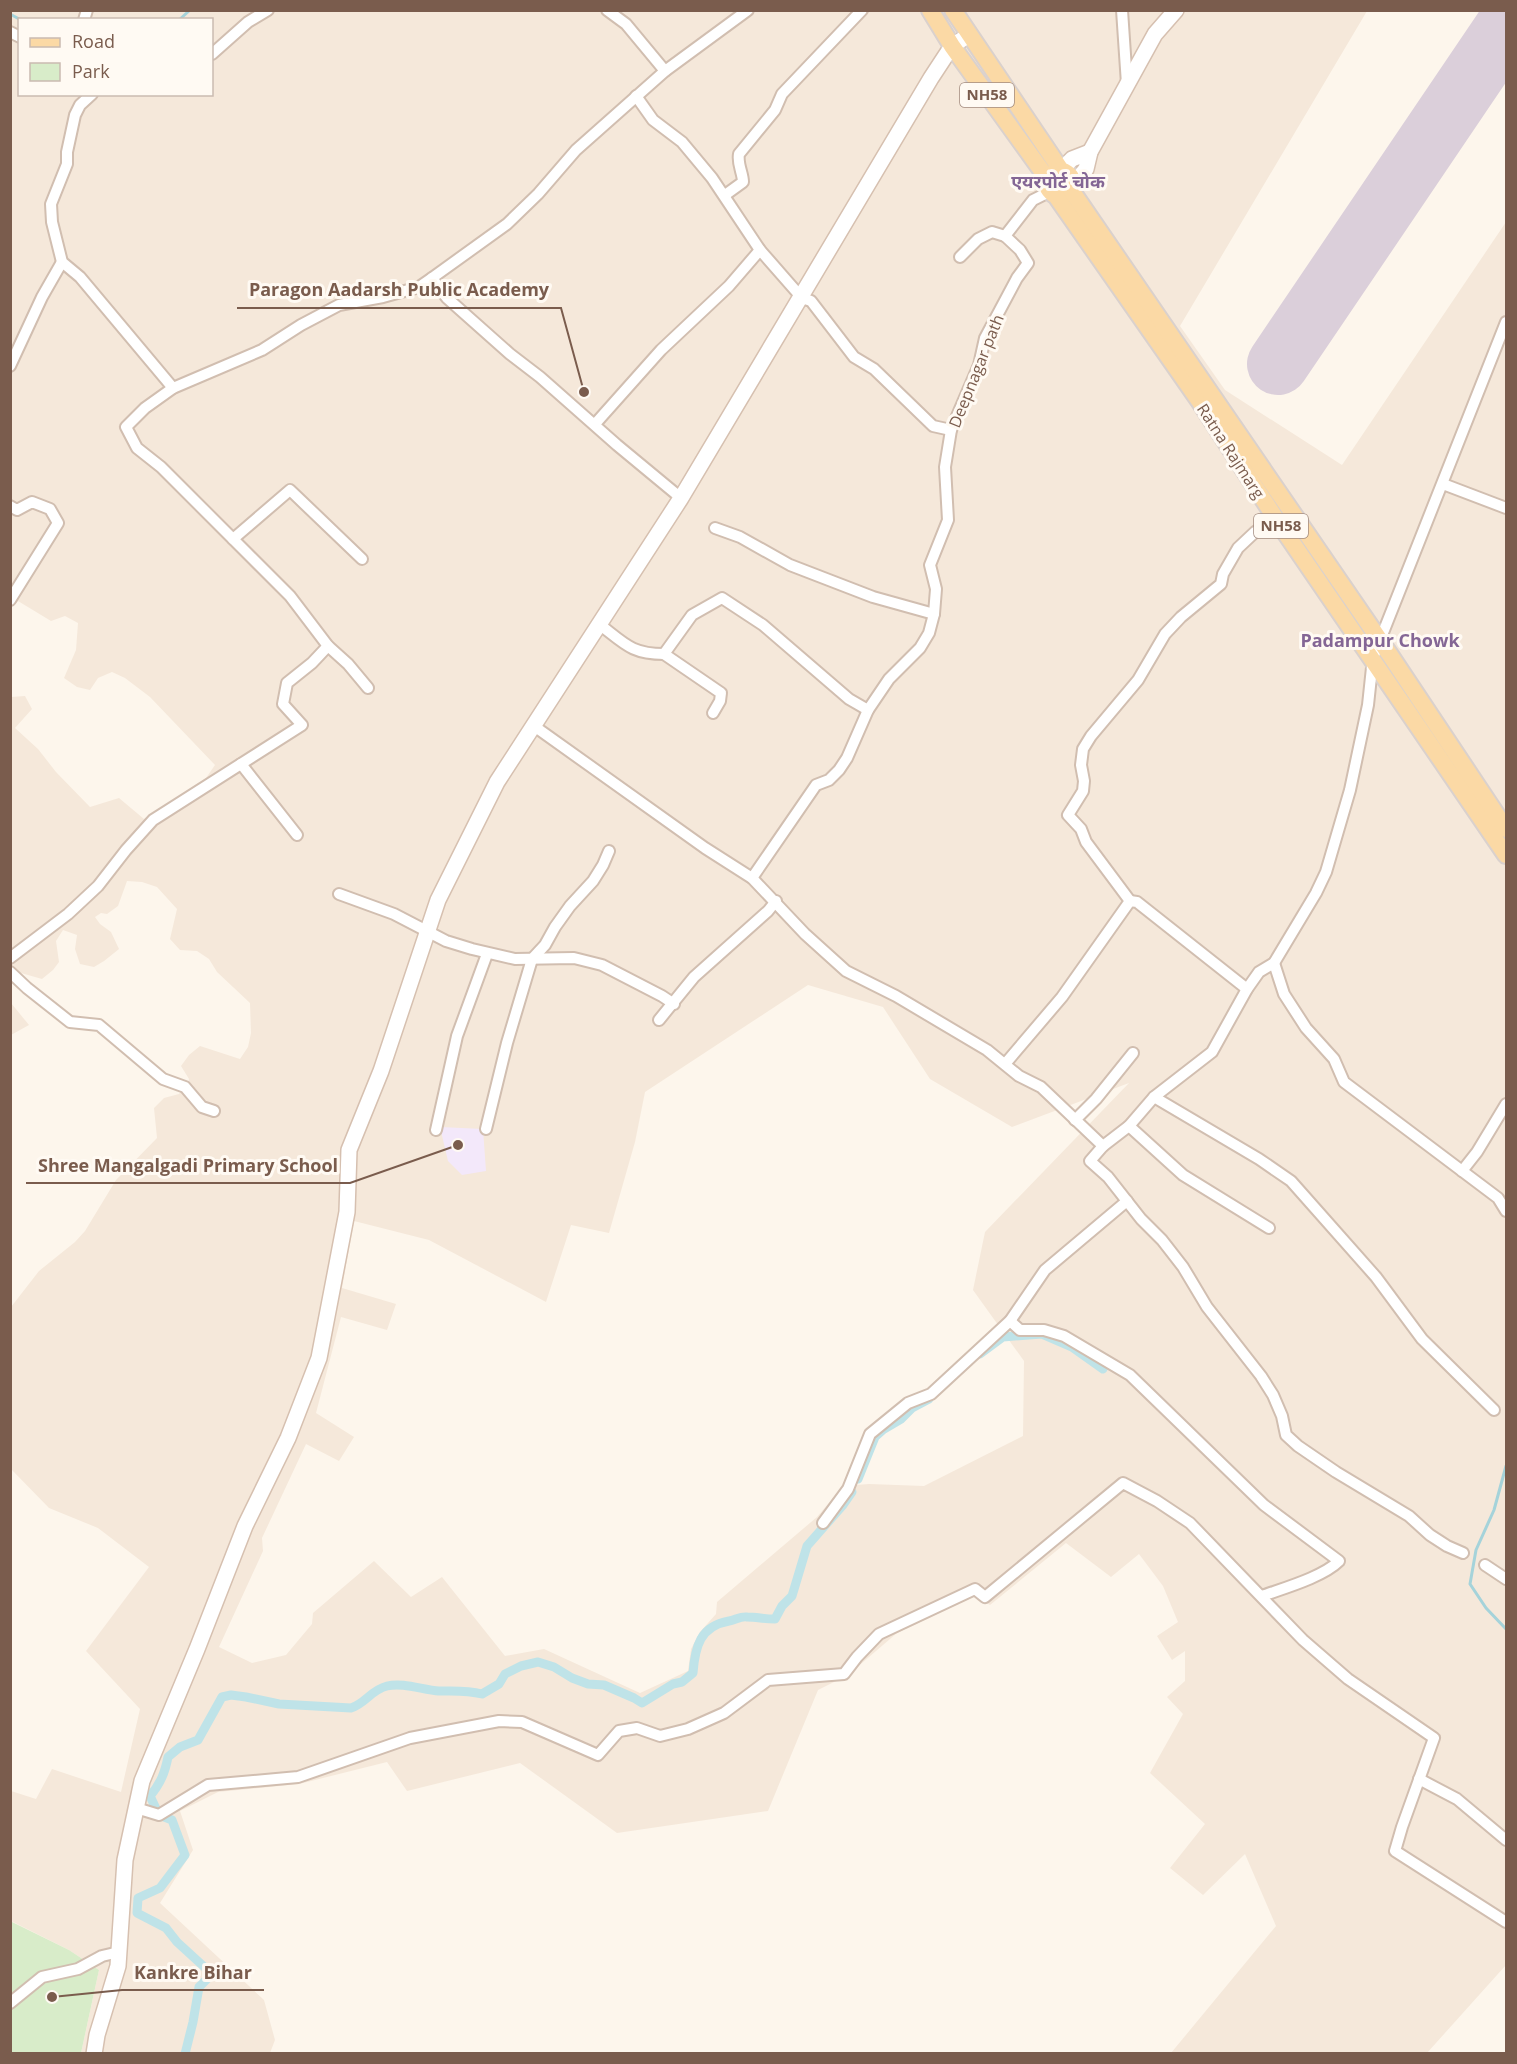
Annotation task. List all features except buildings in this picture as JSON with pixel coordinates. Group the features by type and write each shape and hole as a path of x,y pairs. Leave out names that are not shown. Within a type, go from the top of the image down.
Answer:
{"main road":[{"name":"Ratna Rajmarg","path":"930,10 952,46 1059,185 1380,641 1506,829"},
{"name":"Ratna Rajmarg","path":"953,10 1059,185 1276,519 1506,855"}],"street":[{"path":"213,53 248,22 268,10"},
{"path":"607,10 626,24 665,71"},
{"path":"368,688 348,664 328,646 290,596 161,467 137,448 126,427 145,408 173,388 262,350 301,325 339,305 401,292 419,286 432,278 507,224 538,194 576,150 636,96 665,71 748,10"},
{"path":"725,195 743,183 739,154 775,110 782,94 862,10"},
{"path":"1122,10 1127,84"},
{"path":"960,257 978,239 992,232 1005,236 1033,200 1059,185 1072,159 1090,152 1155,34 1176,10"},
{"path":"94,2054 97,2035 118,1966 125,1860 142,1782 206,1628 245,1526 288,1438 319,1358 346,1212 349,1150 381,1071 438,900 492,792 681,498 931,78 952,46 969,35"},
{"path":"90,96 80,105 75,115 67,152 67,164 51,204 52,222 62,262 80,277 173,388"},
{"path":"636,96 653,120 682,142 725,195 760,250 802,298 811,301 854,357 874,369 933,426 951,430"},
{"name":"Deepnagar path","path":"752,878 816,785 829,780 839,770 847,758 868,710 889,679 920,648 929,633 934,614 936,590 930,565 948,520 945,467 951,430 978,365 986,339 1017,278 1028,263 1020,250 1005,236"},
{"path":"595,424 661,350 729,286 760,250"},
{"path":"10,366 62,262"},
{"path":"432,278 447,298 681,498"},
{"path":"1463,1552 1447,1546 1430,1535 1408,1516 1336,1472 1286,1435 1282,1416 1273,1395 1207,1307 1184,1267 1108,1177 1090,1161 1103,1146 1129,1126 1154,1097 1212,1052 1247,989 1259,972 1274,963 1302,918 1326,872 1350,790 1368,705 1373,658 1506,322"},
{"path":"1443,484 1506,508"},
{"path":"233,539 290,490 362,559"},
{"path":"10,506 17,510 32,502 50,509 58,523 10,600"},
{"path":"1247,989 1137,902 1130,901 1086,842 1081,829 1068,815 1083,790 1081,765 1083,749 1138,680 1165,634 1181,617 1221,584 1223,574 1238,548 1255,532 1276,519"},
{"path":"715,528 740,537 790,565 873,597 934,614"},
{"path":"664,654 692,615 722,598 763,625 849,699 868,710"},
{"path":"599,624 629,648 647,654 664,654 721,693 720,701 713,713"},
{"path":"10,958 68,914 98,886 153,820 302,725 283,704 287,683 312,663 328,646"},
{"path":"534,726 705,848 752,878 805,934 846,971 896,996 987,1050 1019,1076 1041,1087 1103,1146"},
{"path":"241,764 297,835"},
{"path":"486,1129 507,1043 532,959 545,945 570,906 593,881 609,851"},
{"path":"339,894 394,914 446,941 487,954 532,959 574,958 602,965 674,1004"},
{"path":"659,1020 694,977 768,911 776,901"},
{"path":"1005,1064 1062,997 1130,901"},
{"path":"436,1130 457,1036 487,954"},
{"path":"1274,963 1284,994 1306,1028 1334,1059 1344,1082 1498,1198 1506,1211"},
{"path":"10,972 70,1022 99,1025 163,1079 185,1087 202,1107 214,1111"},
{"path":"1076,1120 1133,1053"},
{"path":"1154,1097 1259,1159 1290,1181 1376,1277 1422,1339 1494,1410"},
{"path":"1462,1171 1477,1152 1506,1104"},
{"path":"1129,1126 1182,1175 1269,1228"},
{"path":"823,1523 848,1489 870,1434 908,1403 931,1394 1010,1321 1045,1270 1127,1201"},
{"path":"1010,1321 1020,1330 1044,1330 1064,1336 1130,1375 1264,1505 1339,1561 1311,1577 1262,1596"},
{"path":"136,1808 159,1815 208,1785 297,1777 410,1738 499,1721 522,1722 598,1755 619,1731 638,1728 660,1736 688,1728 724,1713 768,1680 844,1674 856,1657 879,1634 975,1589 985,1597 1124,1483 1190,1523 1303,1640 1348,1678 1434,1738 1395,1851 1506,1923"},
{"path":"1485,1565 1506,1579"},
{"path":"1419,1779 1457,1799 1506,1840"},
{"path":"10,2003 42,1977 78,1969 102,1956 119,1952"}],"shaded area":[{"path":"11,11 1367,11 1180,326 1225,390 1342,465 1506,222 1506,1965 1427,2053 1171,2053 1276,1926 1245,1854 1203,1895 1170,1868 1205,1824 1150,1773 1183,1714 1167,1697 1185,1681 1185,1651 1172,1660 1157,1636 1178,1622 1163,1586 1139,1554 1111,1577 1066,1543 990,1605 975,1596 897,1633 848,1675 818,1690 768,1811 617,1833 520,1763 407,1791 387,1762 299,1784 218,1792 180,1811 193,1850 160,1903 264,2000 275,2040 270,2053 81,2053 99,1970 69,1950 11,1921 11,1791 36,1799 52,1769 121,1792 140,1709 86,1651 149,1567 98,1528 49,1508 11,1469 11,1307 39,1271 85,1231 116,1180 157,1138 154,1108 164,1098 179,1094 188,1083 189,1079 181,1066 189,1055 200,1046 240,1059 248,1047 251,1033 250,1003 217,972 209,959 197,951 180,950 170,939 177,909 157,887 142,882 127,881 118,906 107,914 101,913 95,917 111,932 119,949 104,961 94,967 80,964 75,949 77,935 63,930 56,941 59,962 53,970 42,979 21,973 11,984 11,697 25,696 32,709 15,728 38,749 56,772 90,807 119,798 144,819 206,778 215,765 150,697 125,678 112,672 98,678 90,690 77,687 64,678 76,650 78,623 65,616 51,621 18,601 11,608","holes":["808,985 883,1007 930,1079 1012,1127 1129,1083 985,1232 973,1290 1024,1361 1023,1436 924,1486 869,1484 843,1486 817,1517 717,1602 716,1614 700,1632 691,1649 688,1671 640,1693 544,1649 505,1656 442,1577 411,1597 374,1561 313,1613 312,1624 286,1655 252,1663 219,1647 263,1551 262,1538 306,1444 339,1461 354,1437 316,1413 341,1317 387,1330 396,1304 342,1288 354,1221 429,1240 546,1302 571,1225 609,1233 635,1142 645,1092"]},
{"path":"11,1003 29,1025 10,1035"},
{"path":"440,1127 483,1129 486,1171 462,1175 448,1161"}],"green space":[{"path":"10,1921 69,1950 99,1970 81,2053 11,2053"}],"waterway":[{"path":"181,18 190,10"},
{"path":"10,14 18,18"},
{"path":"980,1354 1003,1337 1042,1334 1072,1347 1103,1369"},
{"path":"858,1479 875,1437 901,1419 912,1408 929,1399"},
{"path":"1506,1466 1494,1510 1476,1550 1470,1584 1486,1608 1506,1629"},
{"path":"185,2054 199,1987 212,1974 177,1942 166,1928 137,1913 138,1898 160,1888 185,1855 172,1820 159,1815 150,1796 162,1777 168,1757 180,1747 198,1740 222,1697 231,1695 279,1704 351,1708 377,1690 393,1685 482,1694 499,1684 505,1674 521,1666 538,1662 554,1667 588,1684 604,1685 642,1703 673,1684 682,1682 693,1673 698,1646 705,1633 711,1628 742,1617 775,1619 782,1606 792,1596 807,1546 852,1492"}],"runway":[{"path":"1278,364 1506,27"}],"place":[{"name":"Paragon Aadarsh Public Academy","path":"584,392"},
{"name":"Shree Mangalgadi Primary School","path":"458,1145"},
{"name":"Kankre Bihar","path":"52,1997"}],"district":[{"name":"एयरपोर्ट चोक","path":"1058,182"},
{"name":"Padampur Chowk","path":"1380,641"}]}
